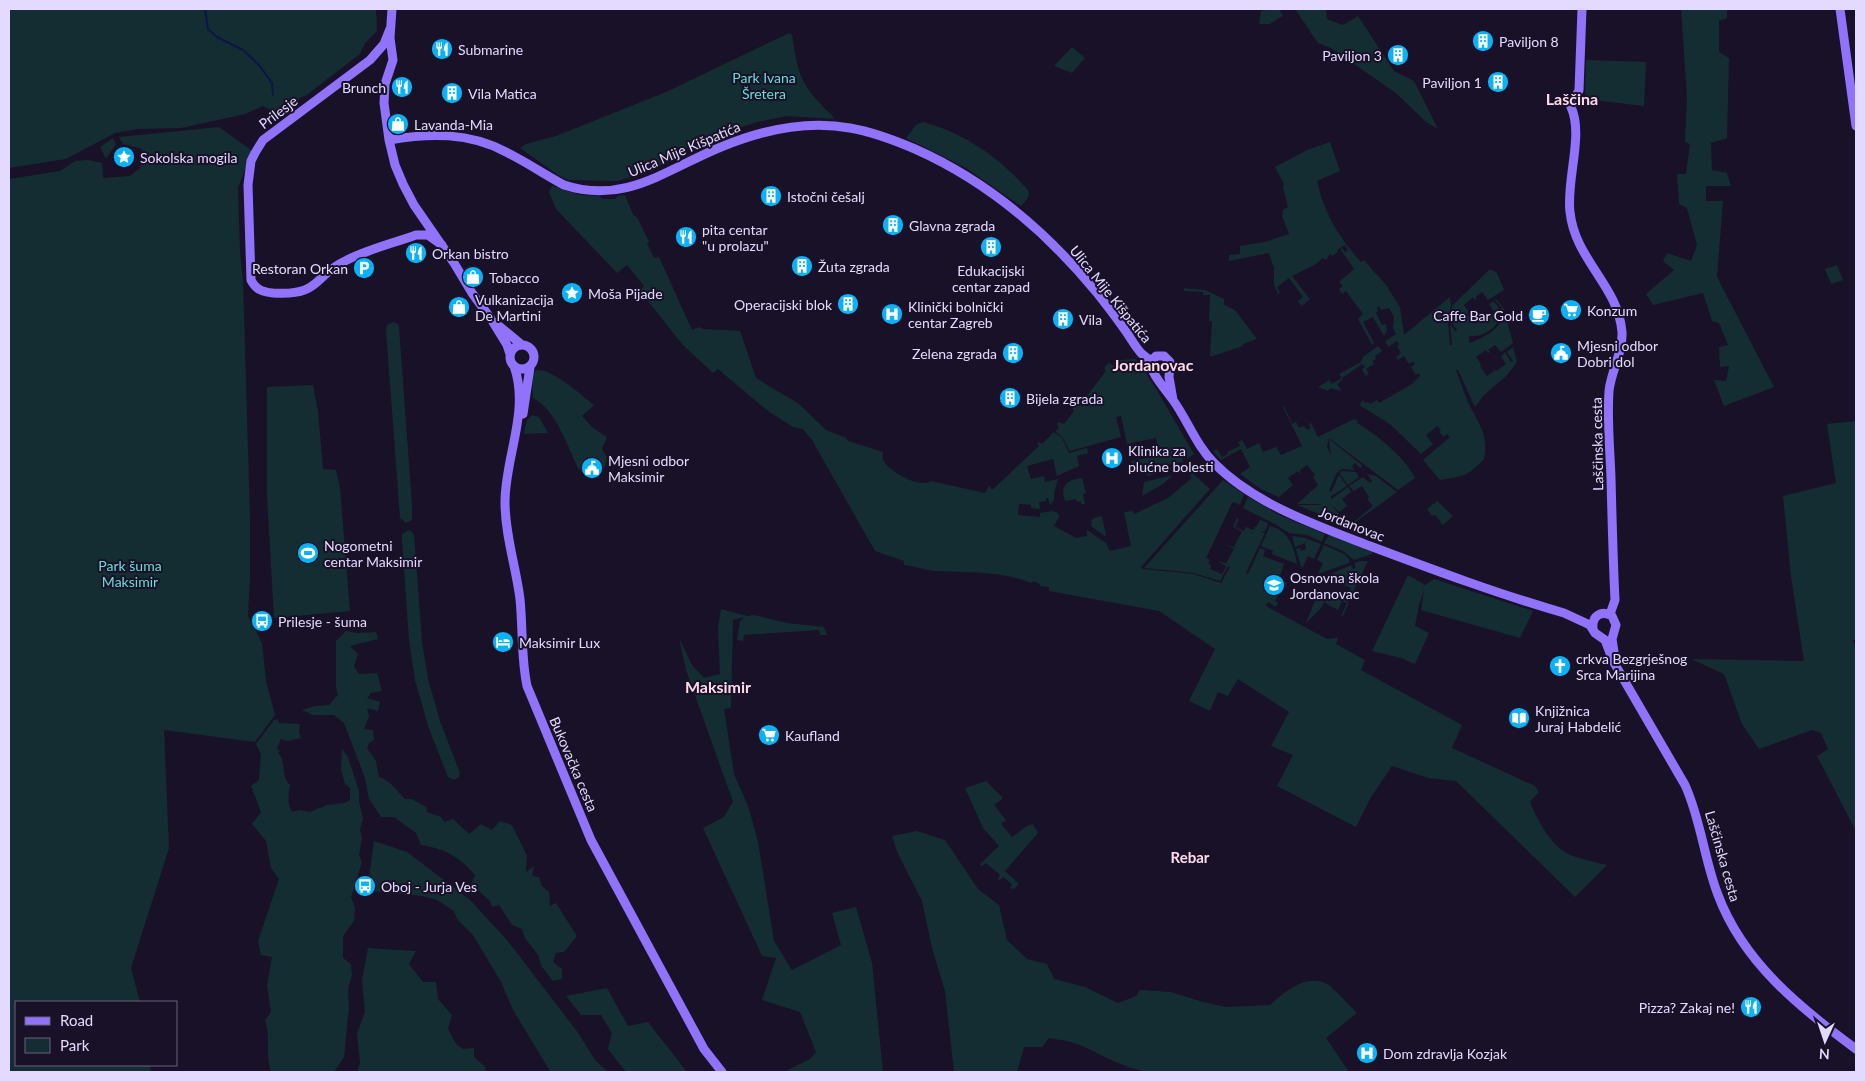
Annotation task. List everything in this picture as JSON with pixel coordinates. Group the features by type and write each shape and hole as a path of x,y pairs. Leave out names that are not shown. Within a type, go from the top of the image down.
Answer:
{"main road":[{"path":"392,9 389,33 393,60 385,84 384,103 389,140 403,184 507,345 510,361 514,366 524,370 530,367 534,360 534,352 529,347 522,345 491,319"},
{"name":"Laščinska cesta","path":"1582,9 1579,90 1571,108 1576,124 1569,202 1573,227 1580,248 1612,298 1622,332 1622,343 1609,390 1608,422 1615,600 1610,614"},
{"path":"1840,9 1856,126"},
{"name":"Prilesje","path":"389,33 381,48 370,60 269,135 255,152 248,177 250,272 254,286 259,290 293,294 315,286 345,261 420,234"},
{"name":"Ulica Mije Kišpatića","path":"389,140 424,135 468,138 507,152 564,184 574,188 596,190 621,189 643,184 719,148 773,130 796,126 824,125 850,128 886,137 943,162 974,180 1019,213 1076,268 1105,303 1142,354 1152,360"},
{"path":"424,218 424,227 420,234 432,237 442,245"},
{"path":"510,354 514,348 522,345"},
{"path":"1170,369 1163,375 1155,374 1150,368 1152,360 1159,356 1164,356 1170,362 1170,369 1169,377 1173,400"},
{"name":"Bukovačka cesta","path":"514,366 520,395 516,436 506,489 506,518 519,597 522,660 527,686 591,840 704,1050 722,1072"},
{"name":"Bukovačka cesta","path":"516,436 525,407 530,367"},
{"name":"Jordanovac","path":"1155,374 1200,446 1213,463 1227,475 1267,502 1294,516 1392,555 1564,613 1581,620 1592,628"},
{"name":"Jordanovac","path":"1564,613 1588,617 1596,616"},
{"path":"1602,613 1610,614 1616,621 1614,632 1607,636 1600,636 1592,628 1592,622 1596,616 1602,613"},
{"name":"Laščinska cesta","path":"1614,632 1613,645 1617,667"},
{"name":"Laščinska cesta","path":"1600,636 1606,643 1617,667 1688,791 1718,895 1733,928 1755,960 1776,982 1817,1020 1856,1050"}],"green space":[{"path":"9,9 376,9 377,31 365,43 360,54 308,94 273,111 263,106 245,114 181,128 137,129 115,133 66,159 9,168"},
{"path":"1279,9 1283,16 1270,24 1259,24 1261,11"},
{"path":"1295,9 1326,9 1327,19 1343,25 1358,16 1394,71 1414,81 1438,129 1426,122 1396,93 1331,48 1318,43"},
{"path":"1681,9 1727,9 1727,18 1719,21 1719,52 1729,58 1727,138 1711,143 1712,170 1727,173 1731,186 1706,186 1706,201 1723,201 1717,277 1774,387 1724,406 1714,380 1726,381 1729,366 1720,367 1719,347 1728,345 1719,323 1712,321 1703,293 1653,305 1646,294 1674,270 1663,261 1667,253 1691,261 1697,245 1687,208 1679,204 1677,174 1686,174 1690,144 1685,142 1687,96"},
{"name":"Park Ivana Šretera","path":"789,33 792,35 797,64 807,88 834,119 788,116 757,122 697,142 652,171 617,181 568,180 520,148 526,144 556,136 666,92"},
{"path":"1072,47 1085,58 1072,73 1054,66"},
{"path":"1586,60 1646,62 1644,106 1585,99"},
{"path":"923,122 953,133 994,157 1028,190 1029,195 1026,201 1021,206 966,168 906,138 916,125"},
{"name":"Park šuma Maksimir","path":"219,127 252,151 238,188 243,282 250,518 248,616 262,643 266,681 275,715 255,742 164,730 169,848 131,968 140,1001 15,1001 15,1066 150,1066 151,1072 9,1072 9,179 60,171 75,161 88,160 102,163 103,178 130,176 140,168 142,149 123,144 119,137"},
{"path":"113,138 116,144 106,159 100,147"},
{"path":"1330,142 1340,171 1317,181 1324,204 1333,224 1346,244 1361,262 1364,260 1386,285 1400,307 1404,335 1450,297 1451,305 1448,321 1450,345 1452,345 1450,324 1456,332 1457,330 1450,320 1452,306 1489,270 1497,273 1504,290 1488,300 1482,292 1476,297 1476,301 1473,297 1464,305 1469,312 1467,314 1475,324 1494,312 1489,304 1494,301 1500,310 1502,308 1496,299 1504,309 1499,320 1486,333 1469,336 1469,343 1485,336 1499,325 1505,314 1513,343 1501,352 1495,345 1488,350 1490,352 1488,353 1486,350 1476,357 1487,376 1494,371 1493,368 1496,371 1506,364 1501,357 1505,352 1511,362 1513,361 1507,352 1513,347 1517,362 1507,375 1483,396 1475,407 1458,370 1456,370 1485,441 1484,459 1465,475 1440,480 1423,460 1450,437 1447,434 1444,437 1439,432 1441,430 1437,426 1426,435 1433,444 1421,454 1390,424 1359,405 1363,400 1365,403 1368,402 1370,404 1377,400 1379,403 1412,384 1420,376 1418,373 1416,375 1411,367 1415,364 1413,361 1409,364 1404,356 1398,360 1396,357 1401,353 1397,346 1399,345 1397,341 1388,347 1385,341 1396,334 1393,328 1394,317 1389,308 1381,310 1379,306 1376,313 1382,325 1386,324 1387,331 1384,336 1373,317 1363,322 1374,343 1372,345 1358,319 1363,314 1346,291 1342,294 1339,289 1343,286 1339,282 1354,269 1341,250 1342,248 1345,252 1348,250 1345,245 1332,256 1330,254 1326,260 1323,258 1316,264 1292,276 1310,299 1302,306 1298,301 1303,297 1289,278 1277,287 1280,292 1278,294 1274,285 1274,268 1269,253 1229,261 1229,255 1240,254 1240,246 1265,242 1289,234 1282,216 1283,210 1288,207 1284,184 1275,167 1307,150"},
{"path":"552,186 580,195 599,196 603,199 616,199 617,196 625,195 633,215 637,217 649,242 647,243 654,258 659,257 692,330 699,327 703,329 740,331 756,378 799,404 826,430 846,438 848,441 883,452 883,459 886,464 897,474 905,478 920,483 931,481 985,493 989,486 992,490 1039,446 1037,443 1042,444 1054,432 1062,438 1069,453 1087,448 1088,453 1077,456 1079,466 1057,476 1053,459 1027,466 1031,479 1044,476 1045,482 1058,479 1054,500 1050,505 1048,498 1046,498 1046,501 1039,502 1040,509 1031,508 1031,505 1019,504 1018,515 1040,517 1040,513 1052,511 1058,513 1059,517 1054,526 1076,538 1087,536 1087,530 1106,543 1110,551 1131,546 1124,512 1133,511 1134,514 1168,498 1192,478 1190,475 1192,473 1210,489 1141,567 1143,569 1194,574 1221,583 1230,567 1228,566 1220,581 1194,573 1144,568 1223,480 1244,494 1240,505 1232,503 1206,558 1210,560 1208,563 1211,565 1210,569 1222,574 1226,566 1217,561 1229,564 1226,563 1234,549 1225,544 1236,548 1234,546 1242,532 1233,527 1237,518 1239,519 1235,527 1244,531 1246,527 1253,530 1260,520 1268,523 1266,530 1261,533 1265,533 1259,546 1257,545 1258,547 1246,573 1248,574 1260,548 1265,550 1263,556 1284,564 1279,579 1287,583 1282,594 1279,593 1275,601 1278,603 1276,607 1268,602 1266,606 1327,639 1338,638 1336,644 1365,660 1361,670 1462,725 1452,748 1535,786 1539,792 1530,802 1552,841 1573,856 1607,865 1575,897 1456,781 1428,778 1392,766 1371,797 1356,827 1277,786 1293,755 1271,746 1289,712 1238,679 1228,696 1218,692 1210,711 1189,701 1215,649 1159,611 1049,591 1049,587 1040,586 1040,584 1033,581 1032,583 1007,576 935,571 904,565 904,561 875,551 812,440 803,429 793,427 768,411 718,369 713,373 682,344 640,291 644,286 627,265 617,273 556,209 549,192"},
{"path":"1837,265 1843,280 1831,284 1825,269"},
{"path":"1184,288 1205,290 1224,299 1224,305 1235,310 1257,339 1243,344 1243,346 1210,356 1212,321 1209,321 1210,295 1203,295 1203,292 1184,291"},
{"path":"393,322 398,324 399,327 412,505 412,520 406,523 400,518 386,330 387,325"},
{"path":"1378,346 1382,351 1375,356 1376,359 1372,361 1374,364 1366,369 1369,374 1366,376 1362,370 1365,367 1362,364 1342,378 1339,374 1361,362 1363,357"},
{"path":"1136,359 1155,387 1194,454 1188,458 1185,455 1182,456 1183,462 1169,464 1171,469 1148,476 1144,471 1134,472 1131,461 1159,456 1156,438 1127,444 1121,416 1116,417 1121,437 1070,451 1062,437 1055,431 1059,428 1058,422 1064,424 1074,411 1071,406 1080,395 1086,397 1106,371 1104,368 1108,363 1117,367 1120,360"},
{"path":"537,370 559,378 594,405 582,416 593,428 607,437 602,449 606,458 605,465 593,478 589,473 587,474 583,467 579,470 555,420 549,411 533,398 532,373"},
{"path":"1342,378 1337,384 1342,391 1330,388 1328,391 1318,387 1329,380 1332,384"},
{"name":"Nogometni centar Maksimir","path":"313,385 318,411 323,469 336,470 340,488 350,611 274,618 267,496 267,387"},
{"path":"1283,407 1292,424 1296,422 1299,428 1304,426 1307,430 1311,428 1309,424 1311,423 1318,437 1354,419 1358,421 1357,423 1382,440 1397,454 1415,478 1398,490 1329,438 1327,446 1331,456 1329,439 1363,466 1360,468 1355,463 1352,467 1355,470 1341,469 1336,474 1329,491 1331,492 1339,475 1347,486 1331,496 1331,499 1348,487 1351,492 1342,499 1347,506 1339,512 1330,503 1339,514 1331,519 1297,505 1321,504 1297,504 1318,485 1313,477 1315,475 1307,465 1300,470 1301,475 1298,471 1288,478 1293,485 1279,497 1261,489 1240,474 1250,467 1241,449 1221,460 1213,451 1217,449 1222,457 1228,454 1227,452 1240,446 1238,442 1242,440 1247,449 1259,443 1263,452 1276,447 1281,455 1302,446"},
{"path":"532,415 539,417 548,433 524,434 527,420"},
{"path":"1856,421 1856,639 1852,641 1856,645 1856,831 1817,756 1828,749 1821,733 1812,730 1759,749 1742,724 1724,674 1691,659 1804,661 1791,576 1783,496 1836,483 1827,424"},
{"path":"1341,471 1356,472 1359,477 1348,485 1340,474"},
{"path":"1367,474 1376,476 1397,492 1350,526 1373,506 1367,499 1369,497 1362,486 1354,491 1349,486 1363,477 1370,483 1372,481"},
{"path":"1173,475 1163,484 1142,496 1144,482"},
{"path":"1082,478 1086,493 1083,494 1085,504 1081,504 1081,501 1077,502 1076,499 1065,501 1063,491 1066,484 1072,480"},
{"path":"1248,497 1281,516 1325,534 1322,542 1307,535 1289,533 1243,508"},
{"path":"1437,501 1453,516 1443,525 1427,509"},
{"path":"1102,517 1105,536 1091,526 1092,519"},
{"path":"1270,526 1282,531 1290,540 1297,564 1272,554 1273,551 1261,546"},
{"path":"409,530 414,534 422,642 428,679 440,721 460,773 459,777 454,780 448,777 428,726 415,680 409,640 402,540 402,534"},
{"path":"1329,535 1373,552 1354,560 1343,551 1324,543"},
{"path":"1292,536 1305,538 1321,544 1314,559 1308,556 1303,567 1301,567 1296,549 1300,548 1301,551 1306,549 1305,543 1295,547"},
{"path":"1324,545 1344,554 1349,559 1349,563 1318,574 1323,563 1317,560"},
{"path":"1368,561 1352,594 1350,593 1351,588 1324,577 1351,565 1353,569 1355,568 1355,563"},
{"path":"1408,575 1425,585 1434,579 1533,611 1520,638 1421,610 1424,589 1415,626 1429,633 1415,664 1401,658 1372,651"},
{"path":"1324,592 1328,594 1322,607 1306,623 1316,598 1321,600"},
{"path":"1330,594 1348,601 1342,617 1347,603 1342,601 1338,610 1325,603"},
{"path":"721,609 787,623 824,627 827,635 820,635 819,630 744,635 743,641 737,640 740,621 745,617 733,620 731,708 724,709 734,774 748,806 758,842 774,941 792,970 841,945 832,913 856,907 872,963 883,1072 784,1072 810,1059 816,1052 800,1012 762,1000 776,958 762,956 703,828 724,817 733,802 686,670 679,638 692,665 704,678 720,674 718,628"},
{"path":"346,631 357,633 376,632 378,639 350,646 358,654 354,666 359,674 377,673 382,691 371,693 367,698 380,702 378,711 367,708 369,716 364,729 373,730 374,740 369,743 367,748 376,761 379,777 390,784 405,799 412,799 426,807 427,812 441,817 444,822 453,819 469,834 481,824 492,830 500,821 512,825 527,856 526,872 534,866 532,876 539,877 542,886 549,892 550,906 556,903 577,936 564,952 556,953 553,962 562,969 562,979 553,981 542,967 538,955 525,938 522,929 512,925 499,905 492,907 490,901 471,884 475,875 463,863 445,851 421,845 416,833 394,817 381,817 369,799 365,778 344,723 334,715 313,715 302,710 315,706 329,705 338,695 336,687 336,641"},
{"path":"278,719 279,723 300,724 299,732 301,738 287,741 281,739 277,748 280,751 278,753 281,756 285,777 290,785 288,799 292,812 299,810 310,812 327,805 344,803 350,800 350,788 345,784 341,769 342,749 348,757 359,791 363,819 360,830 362,838 359,855 362,862 351,897 355,908 354,921 343,936 343,958 351,964 352,975 348,989 349,1007 344,1057 334,1072 271,1072 269,1065 268,1033 265,1020 271,1012 267,986 272,957 261,955 258,941 279,879 271,868 266,841 252,824 261,812 251,786 259,780 261,754 256,744 274,720"},
{"path":"986,781 1003,798 994,805 1006,820 1001,824 1012,837 1033,824 1038,833 1005,871 1019,884 1014,889 1010,888 1012,884 1003,877 999,881 1000,875 986,863 982,866 980,864 999,846 983,828 965,788"},
{"path":"917,831 945,840 978,889 999,905 1007,940 1027,959 1047,964 1054,979 1085,987 1118,1003 1136,996 1140,990 1171,992 1226,1007 1270,1005 1290,989 1305,982 1321,982 1329,985 1357,1013 1326,1038 1349,1072 1150,1072 1122,1065 1076,1044 1049,1038 1042,1047 1024,1047 1017,1072 954,1072 945,991 932,948 922,901 898,854 892,836"},
{"path":"374,841 407,852 469,899 507,940 579,1034 595,1060 608,1072 550,1071 513,1010 501,982 473,935 457,919 454,911 437,900 423,896 369,891"},
{"path":"368,948 416,951 409,964 423,982 436,982 438,999 452,1015 448,1029 456,1044 463,1049 474,1048 474,1057 485,1067 486,1072 357,1072 360,1063 357,1033 365,1012 362,980"},
{"path":"607,988 628,1026 648,1022 687,1072 626,1072 608,1049 612,1033 601,1015 581,1015 566,996"}],"waterway":[{"path":"205,9 208,29 217,37 243,50 259,65 272,83 273,95"}],"place":[{"name":"Paviljon 8","path":"1483,41"},
{"name":"Submarine","path":"442,49"},
{"name":"Paviljon 3","path":"1398,55"},
{"name":"Paviljon 1","path":"1498,82"},
{"name":"Brunch","path":"402,87"},
{"name":"Vila Matica","path":"452,93"},
{"name":"Lavanda-Mia","path":"398,124"},
{"name":"Sokolska mogila","path":"124,157"},
{"name":"Istočni češalj","path":"771,196"},
{"name":"Glavna zgrada","path":"893,225"},
{"name":"pita centar \"u prolazu\"","path":"686,237"},
{"name":"Edukacijski centar zapad","path":"991,247"},
{"name":"Orkan bistro","path":"416,253"},
{"name":"Žuta zgrada","path":"802,266"},
{"name":"Restoran Orkan","path":"364,268"},
{"name":"Tobacco","path":"473,277"},
{"name":"Moša Pijade","path":"572,293"},
{"name":"Operacijski blok","path":"848,304"},
{"name":"Vulkanizacija De Martini","path":"459,307"},
{"name":"Konzum","path":"1571,310"},
{"name":"Klinički bolnički centar Zagreb","path":"892,314"},
{"name":"Caffe Bar Gold","path":"1539,315"},
{"name":"Vila","path":"1063,319"},
{"name":"Zelena zgrada","path":"1013,353"},
{"name":"Mjesni odbor Dobri dol","path":"1561,353"},
{"name":"Bijela zgrada","path":"1010,398"},
{"name":"Klinika za plućne bolesti","path":"1112,458"},
{"name":"Mjesni odbor Maksimir","path":"592,468"},
{"name":"Nogometni centar Maksimir","path":"308,553"},
{"name":"Osnovna škola Jordanovac","path":"1274,585"},
{"name":"Prilesje - šuma","path":"262,621"},
{"name":"Maksimir Lux","path":"503,642"},
{"name":"crkva Bezgrješnog Srca Marijina","path":"1560,666"},
{"name":"Knjižnica Juraj Habdelić","path":"1519,718"},
{"name":"Kaufland","path":"769,735"},
{"name":"Oboj - Jurja Ves","path":"365,886"},
{"name":"Pizza? Zakaj ne!","path":"1751,1007"},
{"name":"Dom zdravlja Kozjak","path":"1367,1053"}],"district":[{"name":"Laščina","path":"1572,98"},
{"name":"Jordanovac","path":"1153,364"},
{"name":"Maksimir","path":"718,686"},
{"name":"Rebar","path":"1190,857"}]}
